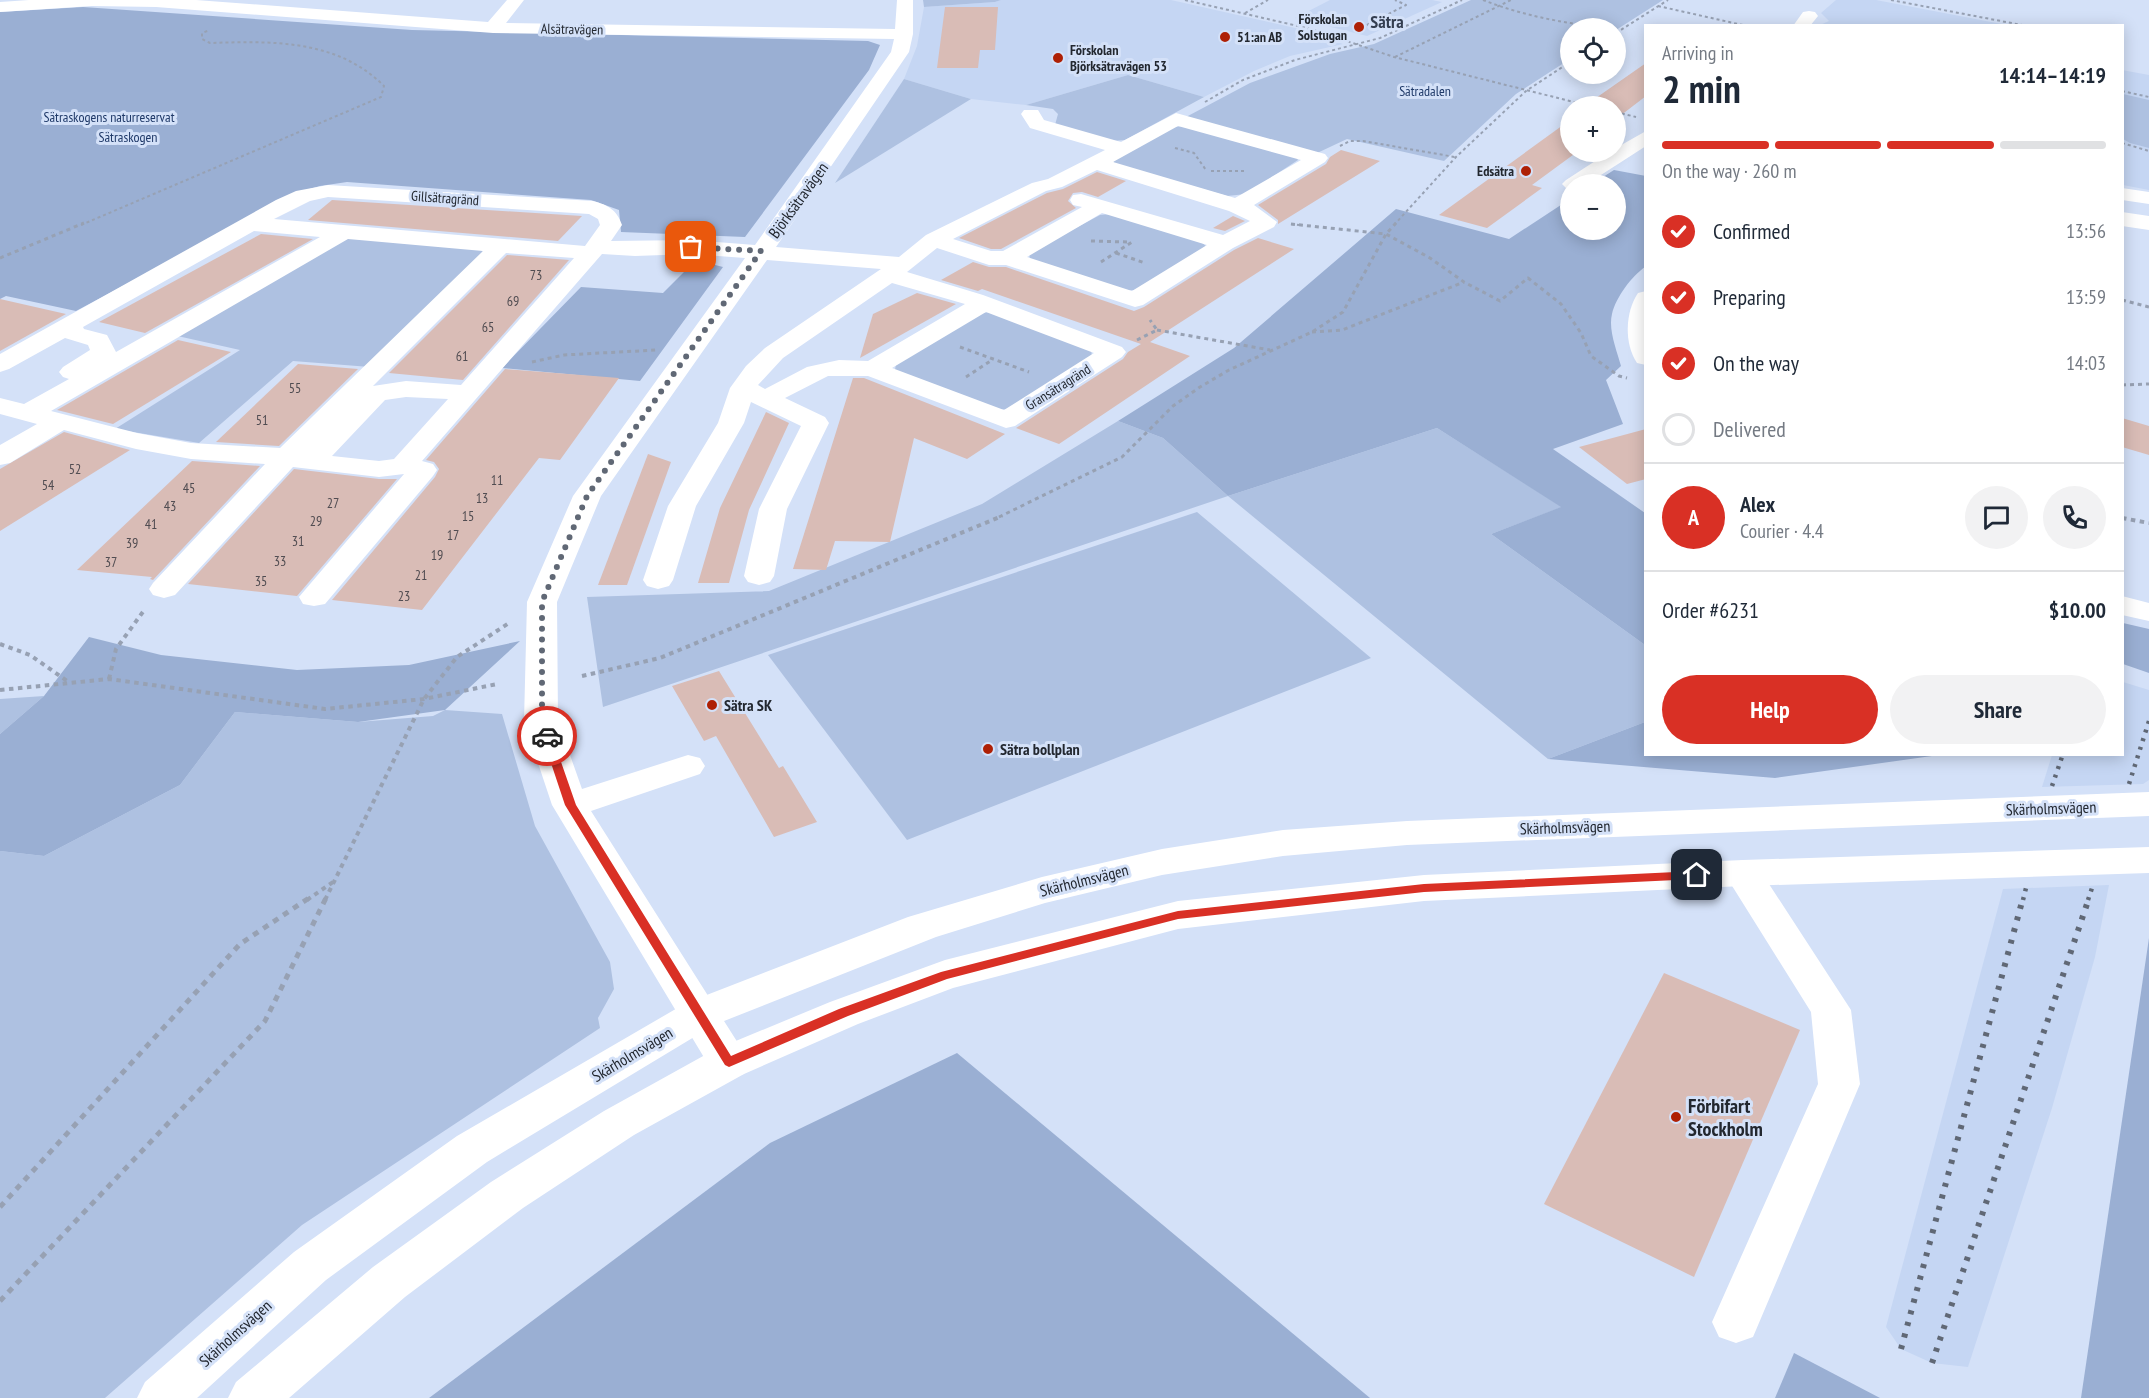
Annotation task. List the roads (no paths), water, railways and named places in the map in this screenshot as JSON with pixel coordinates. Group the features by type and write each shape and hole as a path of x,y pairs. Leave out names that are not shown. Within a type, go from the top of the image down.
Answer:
{"street":[{"path":"493,28 516,0"},
{"name":"Björksätravägen","path":"729,1062 570,805 542,721 542,602 587,496 839,143 900,52 904,34 905,0"},
{"name":"Alsätravägen","path":"0,7 92,1 156,2 251,6 493,28 904,34"},
{"path":"1030,114 1038,124 1132,144"},
{"path":"658,580 682,506 731,423 754,393 755,371 774,353 896,270 934,240 1039,187 1056,183 1176,119 1318,158 1237,206"},
{"path":"1590,174 1644,138"},
{"path":"934,240 989,258 1008,258 1135,300 1225,243 1266,222 1248,210 1237,206 1095,163"},
{"path":"1039,187 1225,243"},
{"name":"Gillsätragränd","path":"0,364 304,196 328,191 370,193 593,208 608,215 611,225 594,250 402,466"},
{"path":"2124,194 2149,198"},
{"path":"1008,258 1101,206"},
{"path":"2124,219 2149,223"},
{"path":"250,224 500,246 594,250 691,247 761,251"},
{"path":"28,413 342,233"},
{"path":"299,460 500,246"},
{"name":"Gransätragränd","path":"754,393 815,370 841,366 872,369 1006,420 1113,352 896,270 761,251"},
{"path":"872,369 983,303"},
{"path":"1641,369 1639,315 1644,303"},
{"path":"0,393 26,397 104,352 98,340 75,334 70,325"},
{"path":"164,589 299,460 377,393 406,389 467,393"},
{"path":"754,393 816,423 773,509 759,576"},
{"path":"0,406 58,422 191,451 379,469 402,466 423,470 314,597"},
{"path":"0,457 58,422"},
{"path":"2124,606 2149,612"},
{"path":"570,805 688,766"},
{"name":"Skärholmsvägen","path":"162,1398 310,1266 472,1149 700,1014 922,927 1042,890 1162,861 1283,843 1407,833 2149,804"},
{"path":"253,1398 389,1282 507,1195 619,1123 729,1062 844,1012 945,975 1178,915 1424,888 1743,873 2149,861"},
{"path":"1736,1322 1839,1084 1831,1010 1743,873"}],"railway":[{"path":"2129,784 2149,721"},
{"path":"2052,786 2062,756"},
{"path":"2088,900 2093,885"},
{"path":"2023,900 2026,888"},
{"path":"1901,1349 2023,898"},
{"path":"1932,1363 2089,898"}],"place":[{"name":"Förskolan Solstugan","path":"1359,27"},
{"name":"51:an AB","path":"1225,37"},
{"name":"Förskolan Björksätravägen 53","path":"1058,58"},
{"name":"Edsätra","path":"1526,171"},
{"name":"Sätra SK","path":"712,705"},
{"name":"Sätra bollplan","path":"988,749"},
{"name":"Förbifart Stockholm","path":"1676,1117"}],"district":[{"name":"Sätra","path":"1387,21"}],"park label":[{"name":"Sätradalen","path":"1425,91"},
{"name":"Sätraskogens naturreservat","path":"109,117"},
{"name":"Sätraskogen","path":"128,137"}]}
